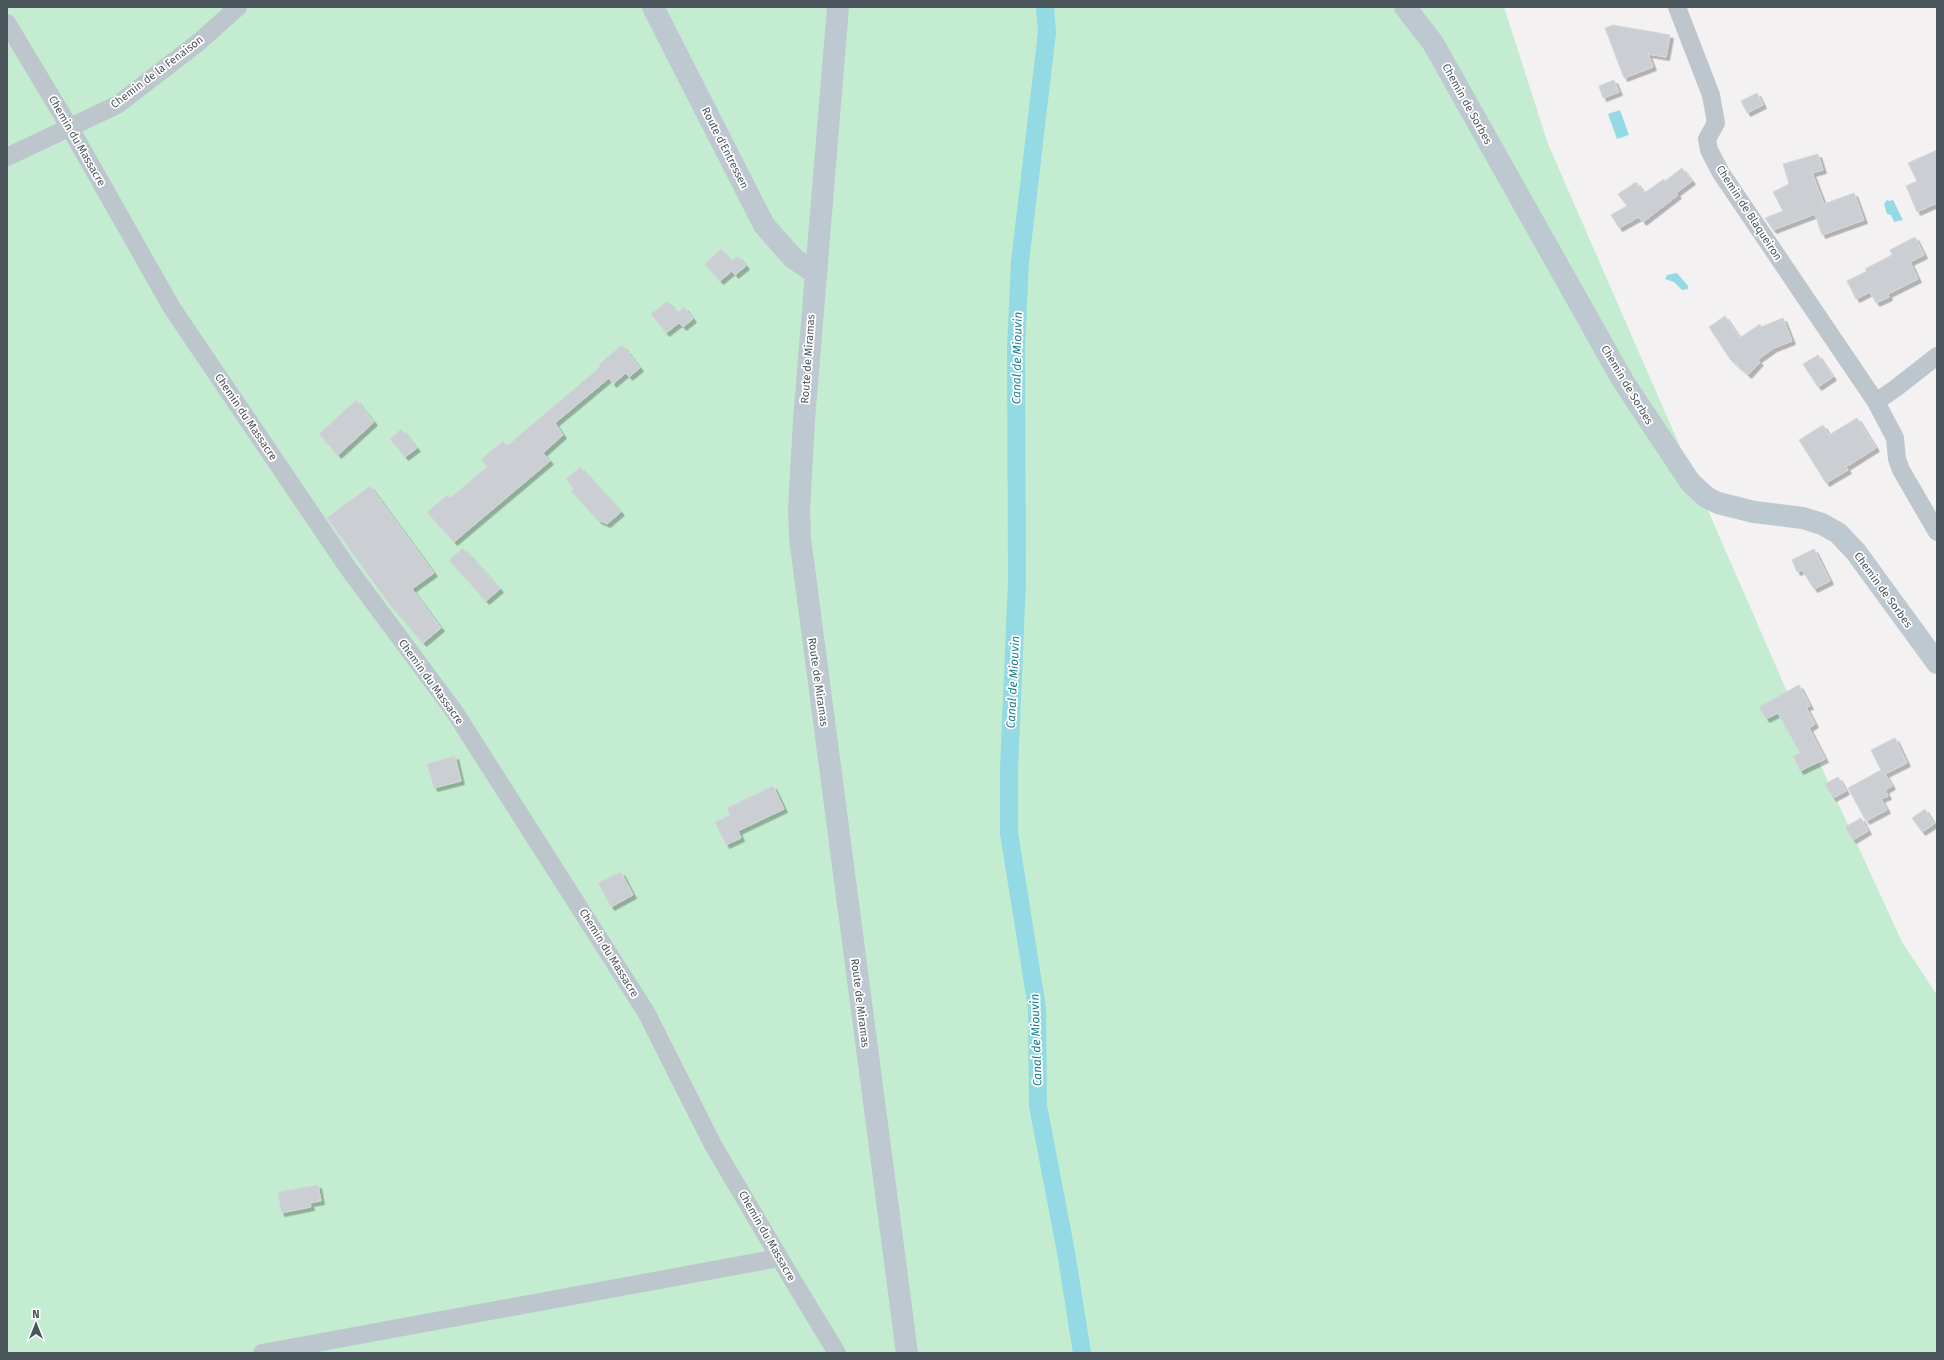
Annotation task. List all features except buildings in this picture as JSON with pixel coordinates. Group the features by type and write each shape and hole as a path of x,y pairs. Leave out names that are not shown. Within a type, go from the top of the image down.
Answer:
{"main road":[{"name":"Route d'Entressen","path":"653,7 764,225 793,258 815,273"},
{"name":"Route de Miramas","path":"838,7 815,273 801,467 799,510 800,545 907,1353"},
{"name":"Chemin de Sorbes","path":"1405,7 1433,43 1623,381 1690,482 1706,497 1718,503 1754,512 1803,518 1822,524 1838,533 1856,552 1937,663"}],"street":[{"name":"Chemin de la Fenaison","path":"7,157 117,105 198,42 238,7"},
{"name":"Chemin de Blaqueiron","path":"1677,7 1711,94 1716,123 1707,139 1709,150 1721,173 1876,402 1895,438 1897,460 1901,470 1937,532"},
{"name":"Chemin du Massacre","path":"7,23 70,128 172,308 348,568 454,711 646,1012 713,1145 837,1353"},
{"path":"1876,402 1937,356"},
{"path":"262,1353 779,1258"}],"green space":[{"path":"7,7 1504,7 1548,144 1792,703 1902,942 1937,995 1937,1353 7,1353"}],"water":[{"path":"1620,110 1629,135 1617,139 1608,114"},
{"path":"1887,200 1893,200 1903,220 1894,222 1891,215 1887,214 1884,204"},
{"path":"1677,273 1688,286 1688,289 1682,290 1674,282 1665,279 1667,275"}],"waterway":[{"name":"Canal de Miouvin","path":"1045,7 1047,32 1020,262 1016,347 1017,581 1009,768 1009,833 1037,1008 1038,1106 1066,1252 1082,1353"}]}
